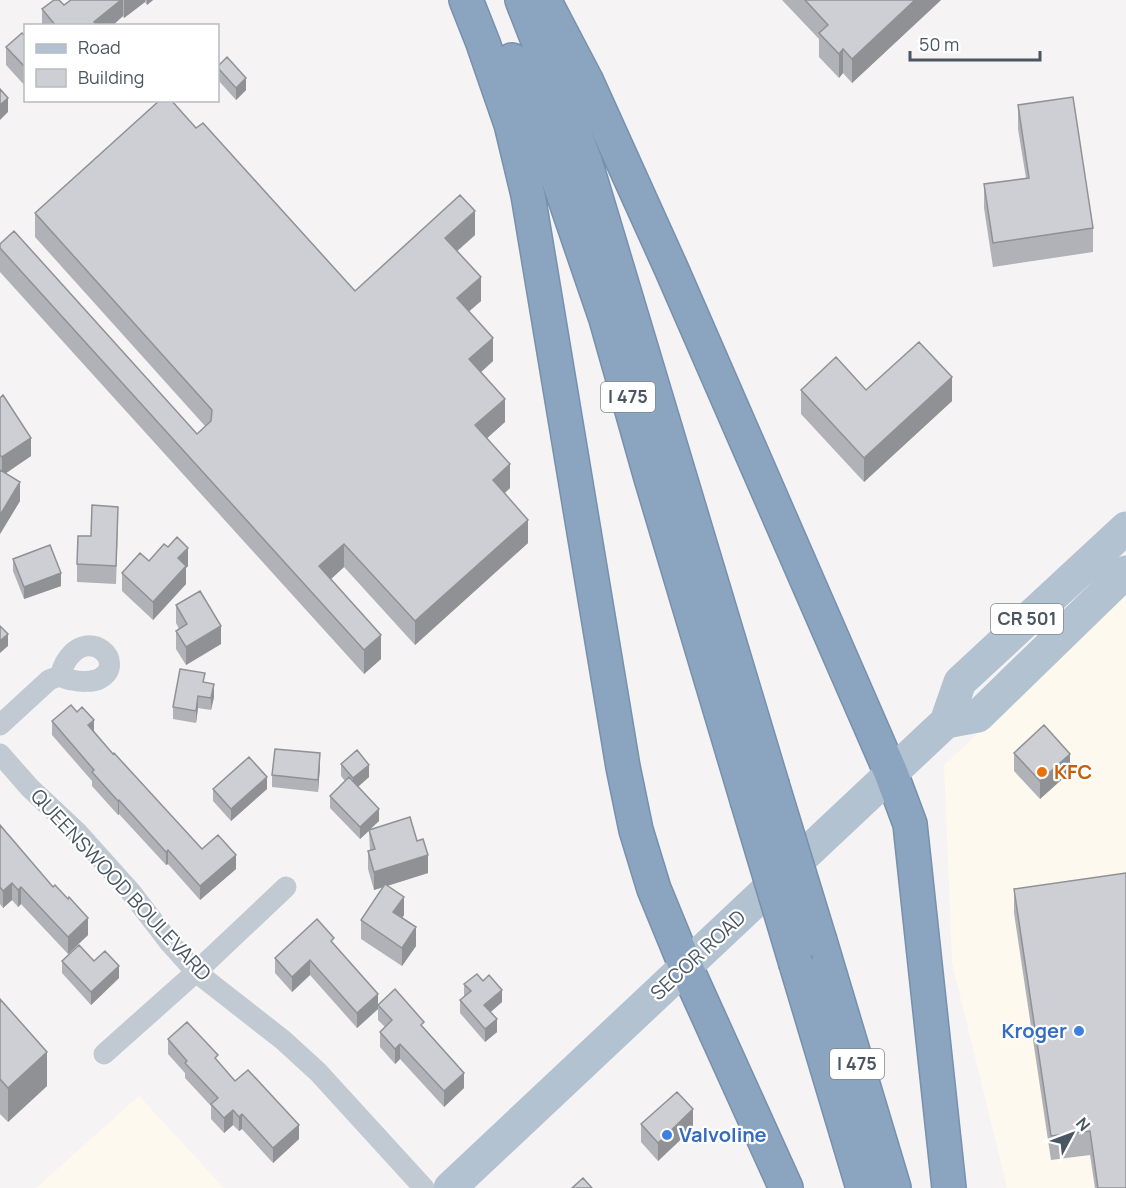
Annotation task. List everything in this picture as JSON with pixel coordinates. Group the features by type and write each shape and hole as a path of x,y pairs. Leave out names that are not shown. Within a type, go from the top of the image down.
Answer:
{"highway":[{"path":"466,0 511,124 528,195 623,767 636,830 654,889 686,967 786,1188"},
{"name":"I 475","path":"489,0 556,173 606,319 651,478 760,792 820,941 894,1188"},
{"name":"I 475","path":"522,0 585,161 760,792 796,964 863,1188"},
{"path":"544,0 586,80 671,267 891,773 910,824 949,1188"}],"main road":[{"name":"SECOR ROAD","path":"450,1188 946,722 960,682 1126,528"},
{"path":"946,722 978,716 1126,572"}],"street":[{"path":"0,725 50,680 60,676"},
{"name":"QUEENSWOOD BOULEVARD","path":"0,754 30,788 78,833 130,891 170,944 196,972 283,1040 318,1072 424,1188"},
{"path":"104,1054 286,887"}],"shaded area":[{"path":"1126,595 1126,1188 1007,1188 952,963 944,765"},
{"path":"139,1096 224,1188 36,1188"}],"building":[{"path":"54,0 59,0 64,5 71,0 121,0 94,22 96,24 54,24 42,9"},
{"path":"805,0 915,0 852,59 843,49 839,54 819,33 828,25"},
{"path":"22,33 24,35 24,66 6,47"},
{"path":"227,57 246,78 236,88 219,69 219,65"},
{"path":"0,89 8,98 0,105"},
{"path":"1073,97 1093,228 993,243 984,184 1029,178 1018,105"},
{"path":"158,102 173,102 196,128 203,123 355,291 460,195 475,211 445,238 481,277 457,298 493,338 469,359 505,399 475,425 510,464 493,480 528,520 415,621 344,544 319,566 381,635 364,650 0,248 0,244 14,231 197,434 211,421 212,410 35,213"},
{"path":"919,342 952,377 864,458 801,390 836,357 866,390"},
{"path":"3,395 31,438 2,457 0,455 0,398"},
{"path":"0,470 20,482 0,515"},
{"path":"92,505 118,507 116,566 77,564 78,536 91,536"},
{"path":"177,537 188,548 178,558 186,566 153,602 122,573 140,553 149,561 164,544 168,547"},
{"path":"50,545 61,573 24,587 13,559"},
{"path":"200,591 221,626 186,647 176,631 187,624 176,605"},
{"path":"0,626 8,634 0,641"},
{"path":"180,669 205,673 203,682 214,684 211,698 198,696 196,711 173,707"},
{"path":"71,705 77,712 82,707 94,720 88,725 202,849 218,835 236,855 200,886 168,850 166,852 118,801 52,721"},
{"path":"1044,725 1070,754 1040,781 1014,753"},
{"path":"275,749 320,753 318,780 272,775"},
{"path":"357,750 369,765 353,778 341,764"},
{"path":"249,757 267,777 231,809 213,789"},
{"path":"349,777 379,809 360,827 330,796"},
{"path":"410,817 417,841 423,839 428,855 374,872 368,851 375,849 369,830"},
{"path":"0,825 53,887 55,885 68,899 69,897 88,918 68,937 21,887 18,890 12,883 3,891 0,887"},
{"name":"Kroger","path":"1126,873 1126,1188 1098,1188 1090,1131 1051,1136 1014,889"},
{"path":"385,884 404,897 393,912 416,927 402,948 361,920"},
{"path":"317,919 334,938 331,941 378,994 357,1013 310,960 292,977 275,958"},
{"path":"79,945 94,961 105,951 119,966 91,992 62,961"},
{"path":"477,974 483,981 489,975 502,990 484,1005 497,1019 485,1029 460,1000 471,991 464,984"},
{"path":"395,989 424,1022 421,1025 464,1073 444,1091 400,1044 395,1049 380,1032 392,1020 378,1005"},
{"path":"0,999 47,1052 8,1088 0,1079"},
{"path":"187,1022 218,1055 215,1058 235,1081 248,1070 299,1125 273,1148 242,1114 239,1117 233,1110 224,1118 211,1104 218,1098 185,1063 187,1061 168,1039"},
{"path":"677,1092 693,1109 658,1143 641,1124"},
{"path":"583,1178 592,1188 572,1188"}],"place":[{"name":"KFC","path":"1042,772"},
{"name":"Kroger","path":"1079,1031"},
{"name":"Valvoline","path":"667,1135"}]}
